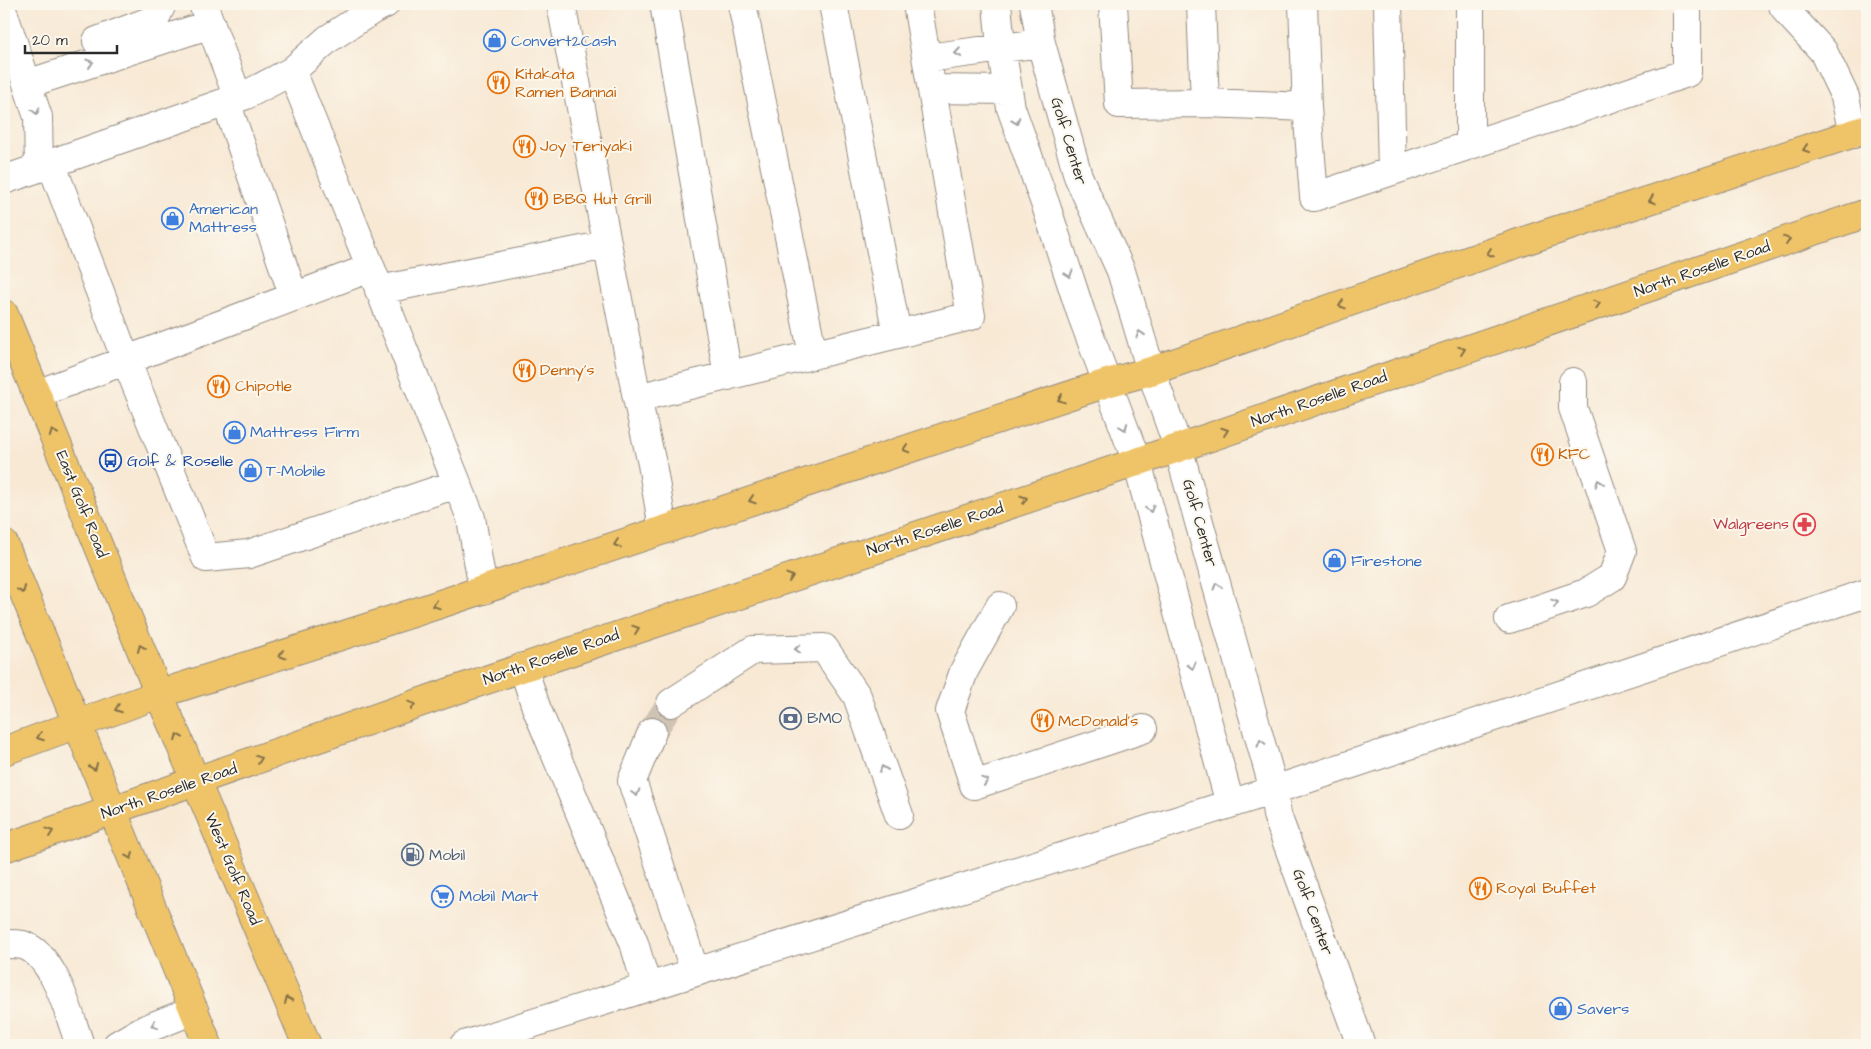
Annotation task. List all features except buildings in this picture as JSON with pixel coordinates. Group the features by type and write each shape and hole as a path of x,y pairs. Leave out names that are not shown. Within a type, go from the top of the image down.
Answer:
{"main road":[{"path":"4,751 159,694 483,590 1107,383 1151,371 1536,237 1860,132"},
{"name":"North Roselle Road","path":"4,848 524,667 1137,462 1867,213"},
{"name":"East Golf Road","path":"4,314 159,694"},
{"path":"4,544 208,1045"},
{"name":"West Golf Road","path":"159,694 307,1045"}],"lane":[{"path":"35,81 55,56 155,19 162,4"},
{"path":"4,180 232,100 292,71 328,39 385,4"},
{"path":"561,4 664,529"},
{"path":"664,4 728,376"},
{"path":"742,4 813,355"},
{"path":"834,4 896,334"},
{"path":"637,398 971,316 917,4"},
{"path":"996,4 1011,108 1107,383 1137,462 1230,804"},
{"name":"Golf Center","path":"1034,4 1041,43 1078,176 1121,271 1151,371 1178,447 1274,790 1278,815 1361,1045"},
{"path":"1114,4 1119,104 1307,107"},
{"path":"1201,4 1205,104"},
{"path":"1303,4 1307,107 1314,197 1687,73 1687,4"},
{"path":"1388,4 1392,171"},
{"path":"1470,4 1470,145"},
{"path":"1782,4 1823,51 1860,132"},
{"path":"35,81 207,14 294,297"},
{"path":"4,15 35,81 45,166 206,558 249,554 456,484"},
{"path":"926,58 1041,43"},
{"path":"292,71 471,518 483,590"},
{"path":"932,89 1008,90"},
{"path":"37,394 294,297 375,279 607,245"},
{"path":"1509,619 1586,593 1612,577 1622,551 1573,408 1573,382"},
{"path":"464,1045 1274,790 1867,593"},
{"path":"1000,606 964,671 950,711 974,785 1143,729"},
{"path":"670,703 753,650 824,648 857,696 899,816"},
{"path":"524,667 536,707 634,943 647,987"},
{"path":"652,732 632,781 695,972"},
{"path":"4,944 24,945 38,954 49,969 60,991 80,1045"},
{"path":"117,1045 141,1031 194,1010"}],"tunnel":[{"path":"652,732 671,703"}],"place":[{"name":"Convert2Cash","path":"495,41"},
{"name":"Kitakata Ramen Bannai","path":"499,83"},
{"name":"Joy Teriyaki","path":"524,146"},
{"name":"BBQ Hut Grill","path":"537,199"},
{"name":"American Mattress","path":"173,218"},
{"name":"Denny's","path":"524,370"},
{"name":"Chipotle","path":"219,386"},
{"name":"Mattress Firm","path":"234,432"},
{"name":"KFC","path":"1542,454"},
{"name":"Golf & Roselle","path":"111,461"},
{"name":"T-Mobile","path":"250,471"},
{"name":"Walgreens","path":"1805,524"},
{"name":"Firestone","path":"1335,561"},
{"name":"BMO","path":"791,718"},
{"name":"McDonald's","path":"1042,721"},
{"name":"Mobil","path":"413,855"},
{"name":"Royal Buffet","path":"1480,888"},
{"name":"Mobil Mart","path":"443,896"},
{"name":"Savers","path":"1561,1009"}]}
